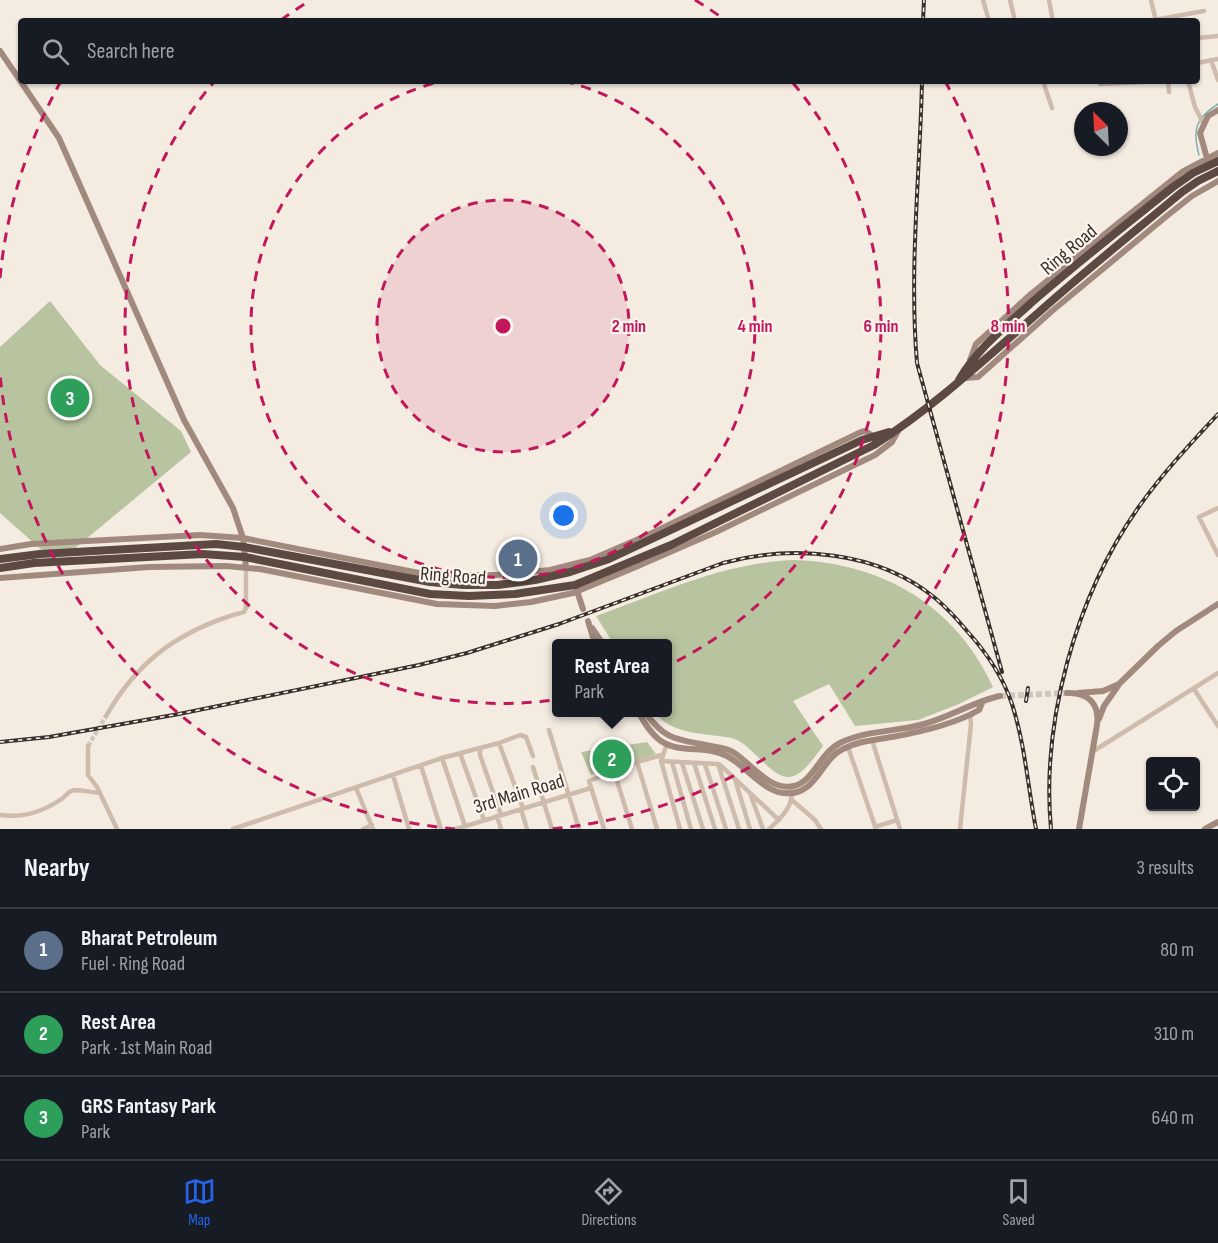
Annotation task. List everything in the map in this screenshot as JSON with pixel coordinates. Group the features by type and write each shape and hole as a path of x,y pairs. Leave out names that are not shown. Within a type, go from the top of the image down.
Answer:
{"highway":[{"name":"Ring Road","path":"961,380 969,363 1054,283 1173,187 1193,173 1214,170"},
{"name":"Ring Road","path":"0,568 34,563 202,554 245,557 430,594 469,596 576,588 671,545 874,445 902,427 961,380 1038,312 1182,192 1214,170"},
{"name":"Ring Road","path":"0,559 40,554 244,542 430,582 498,585 535,580 570,572 609,559 873,436 902,427"}],"street":[{"path":"983,0 987,18"},
{"path":"1010,0 1014,18"},
{"path":"1049,0 1052,18"},
{"path":"1151,0 1155,18"},
{"path":"1170,18 1204,11"},
{"path":"1200,38 1218,36"},
{"path":"0,51 18,78"},
{"path":"1200,62 1218,59"},
{"path":"1211,60 1218,80"},
{"path":"22,84 59,138 184,420 222,487 244,542 246,568 246,608 244,612 205,627 160,650 132,678 106,716"},
{"path":"1043,84 1052,108"},
{"path":"1168,84 1169,92"},
{"path":"1189,84 1201,119 1200,133 1214,170"},
{"path":"1201,119 1218,110"},
{"path":"1214,170 1218,153"},
{"path":"1218,508 1199,518 1218,555"},
{"path":"0,549 31,544 200,536 244,542"},
{"path":"0,578 184,565 246,568 437,604 495,606 531,602 576,588 583,609"},
{"path":"1097,725 1104,706 1119,684 1176,631 1218,604"},
{"path":"593,639 588,623 599,639"},
{"path":"1092,752 1218,673"},
{"path":"1066,693 1103,691 1119,684"},
{"path":"1194,689 1218,726"},
{"path":"1078,693 1098,711 1079,829"},
{"path":"770,829 779,820 792,793 824,755 838,743 929,722 1000,696"},
{"path":"641,717 653,734 667,744 723,754 764,784 780,792 792,793 807,787 835,753 872,740 929,729 970,715 979,710 982,703"},
{"path":"960,829 970,715"},
{"path":"648,717 655,727 669,736 726,749 737,755 771,781 792,793 820,829"},
{"path":"549,730 579,829"},
{"path":"233,829 460,753 524,735 532,756"},
{"path":"872,740 900,829"},
{"path":"499,743 527,829"},
{"path":"667,744 662,758 680,829"},
{"path":"88,746 88,775 100,793 117,829"},
{"path":"849,747 875,828 897,820"},
{"path":"480,749 501,829"},
{"path":"460,753 485,829"},
{"path":"604,829 590,781 637,762 662,758 672,762 718,764 734,776 779,820"},
{"path":"442,759 462,828"},
{"path":"637,762 657,829"},
{"path":"672,762 691,829"},
{"path":"682,763 703,829"},
{"path":"694,763 715,829"},
{"path":"705,764 726,829"},
{"path":"718,764 739,829"},
{"path":"421,766 441,829"},
{"path":"533,766 552,829"},
{"path":"614,771 632,829"},
{"path":"393,776 409,829"},
{"path":"734,776 750,829"},
{"path":"356,788 372,827 363,829"},
{"name":"3rd Main Road","path":"462,828 591,788"},
{"path":"749,790 763,829"},
{"path":"0,815 14,817 29,814 61,800 70,791 100,793"},
{"path":"1206,829 1218,822"}],"green space":[{"path":"50,301 100,365 181,431 191,452 74,549 44,552 0,513 0,347"},
{"path":"795,560 827,563 887,580 913,594 959,633 977,658 993,687 959,704 918,720 855,726 829,684 793,701 823,746 804,769 789,777 776,773 737,740 684,731 668,724 659,717 672,717 672,639 610,639 596,616 693,580 743,566"},
{"path":"647,742 656,754 591,775 581,752"}],"waterway":[{"path":"1199,155 1196,131 1200,119 1218,104"}],"tunnel":[{"path":"1000,696 1067,693"},
{"path":"88,746 106,716"}],"railway":[{"path":"923,18 924,0"},
{"path":"922,84 914,292 917,363 1002,672"},
{"path":"1051,829 1049,788 1058,704 1068,661 1097,580 1138,508 1166,471 1218,414"},
{"path":"0,742 49,737 179,714 419,665 467,653 559,624 723,563 750,557 806,553 861,561 888,570 912,582 944,606 974,639 999,675 1012,704 1023,750 1036,829"},
{"path":"1026,701 1028,688"}],"place":[{"name":"GRS Fantasy Park","path":"70,398"},
{"name":"Bharat Petroleum","path":"518,559"},
{"name":"Rest Area","path":"612,759"}]}
